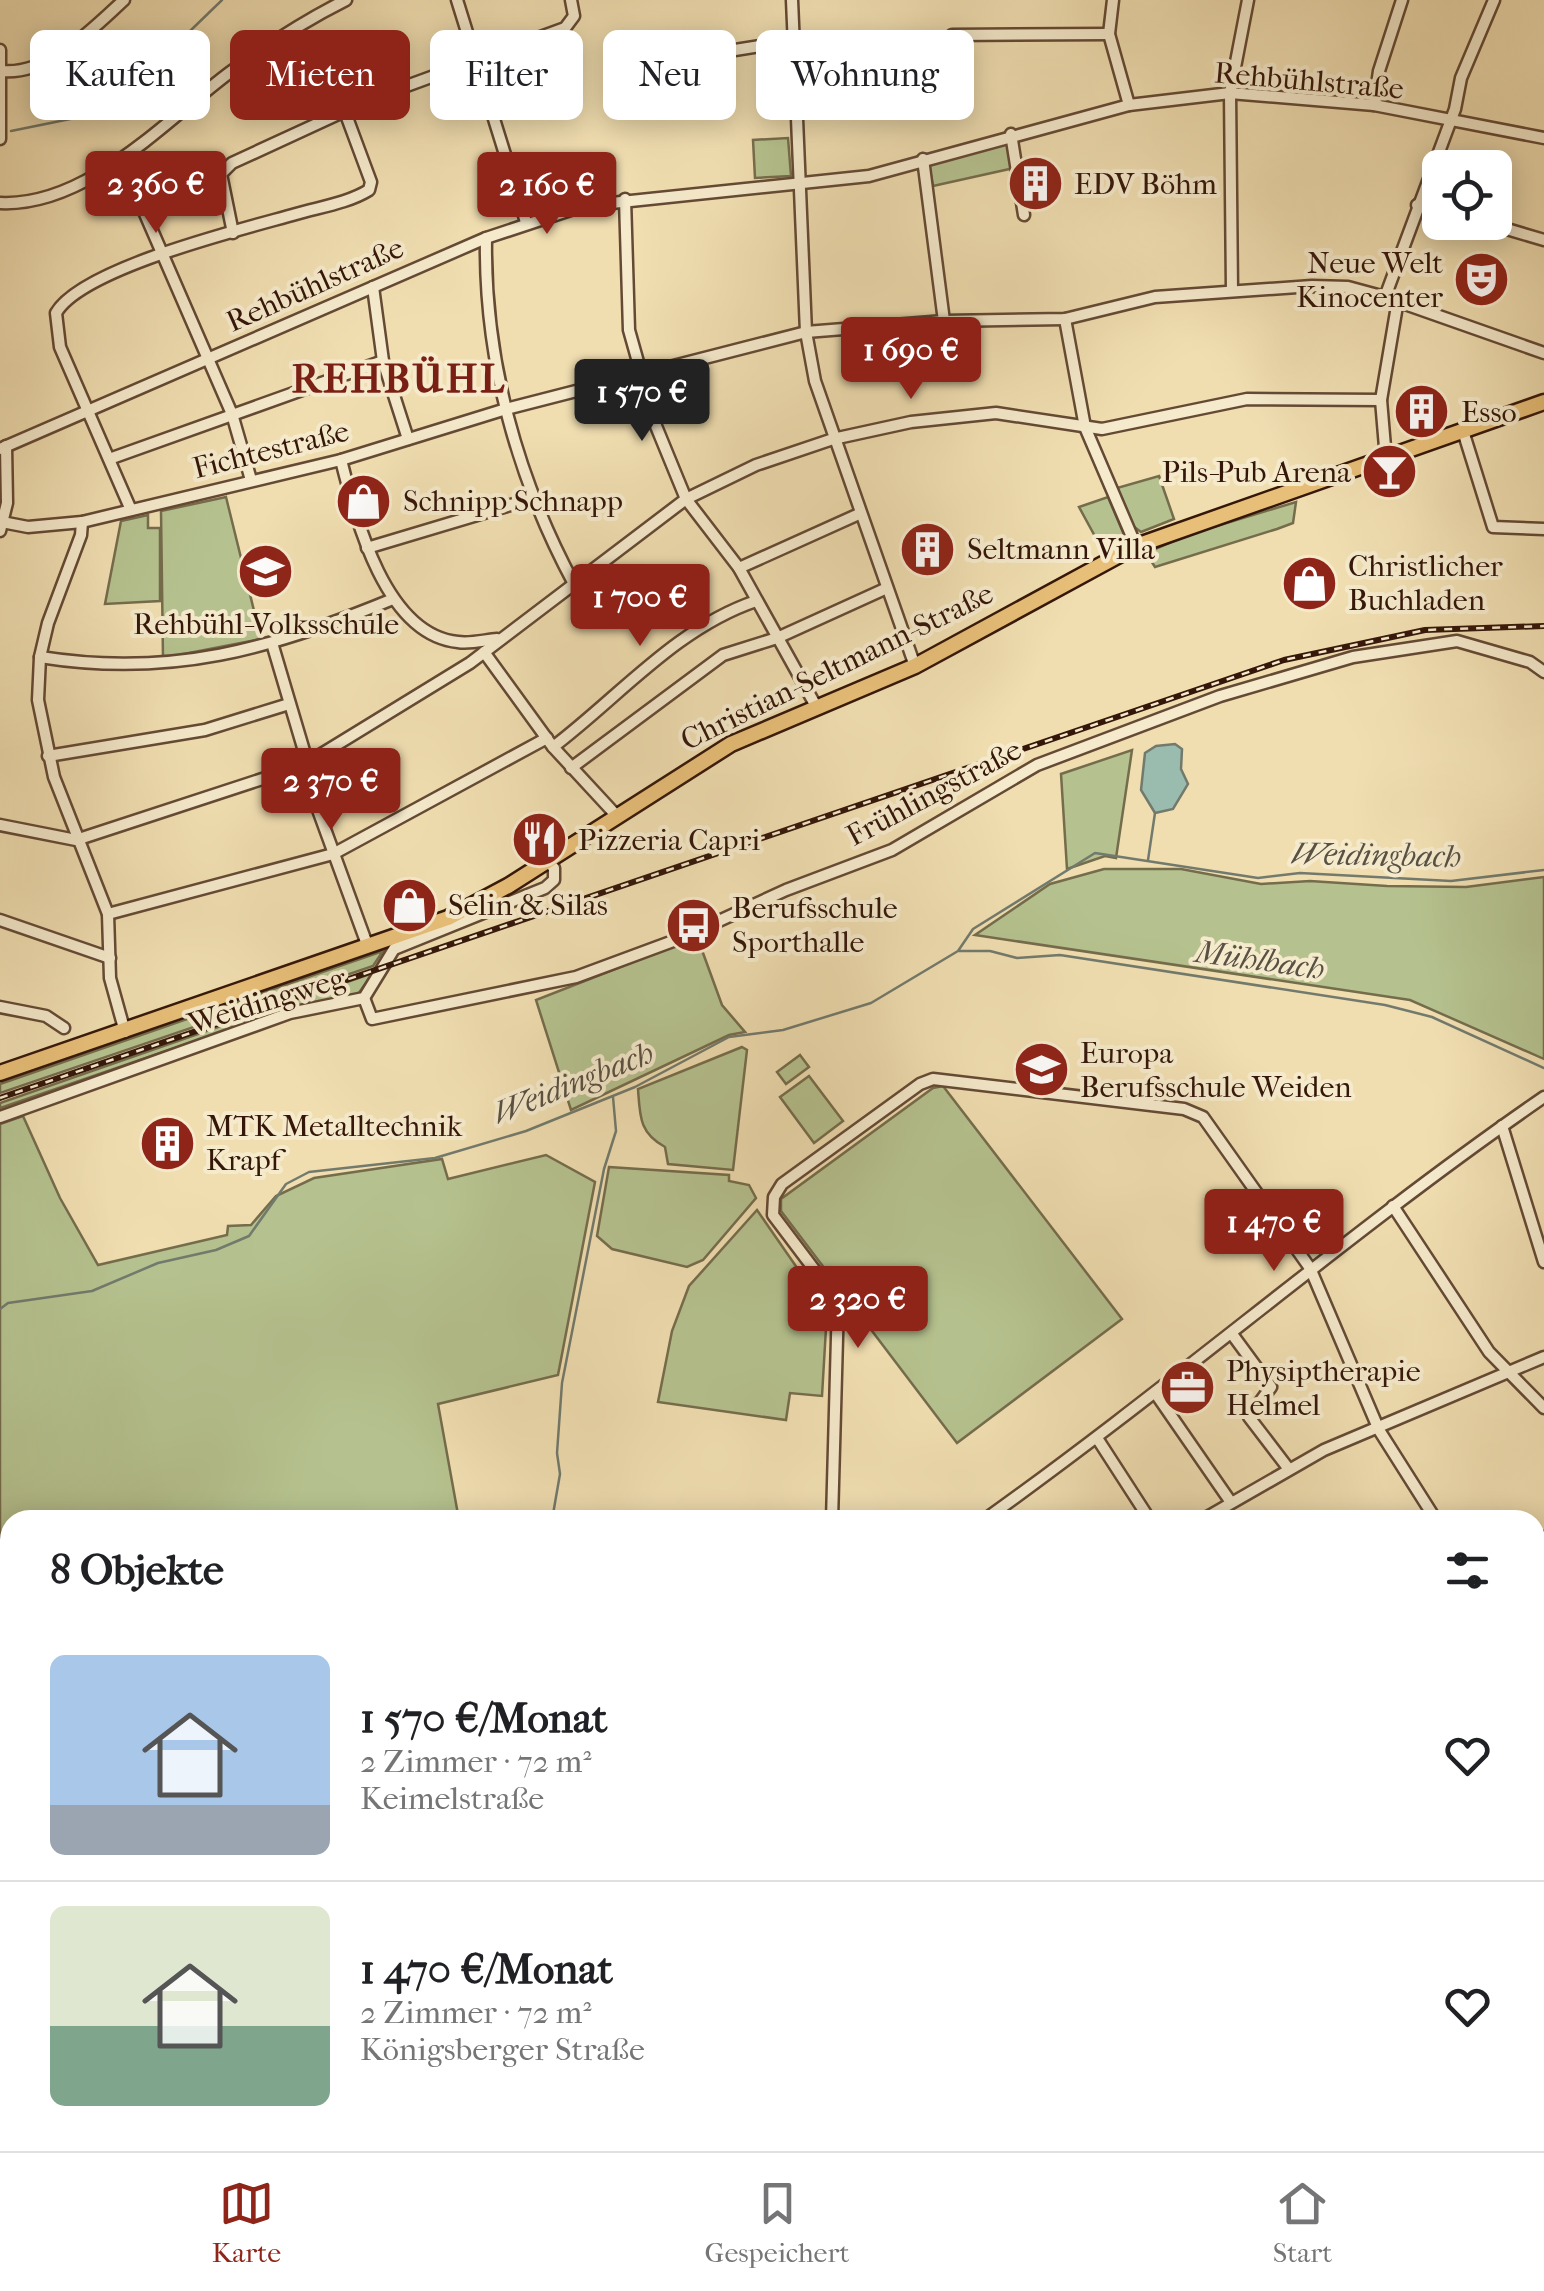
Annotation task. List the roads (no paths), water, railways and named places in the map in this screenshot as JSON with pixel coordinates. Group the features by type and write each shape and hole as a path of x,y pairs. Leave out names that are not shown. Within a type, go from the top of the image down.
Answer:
{"main road":[{"name":"Christian-Seltmann-Straße","path":"0,1073 368,947 479,903 731,744 915,666 1136,546 1544,402"}],"street":[{"path":"1,71 14,72 62,52 124,0"},
{"path":"457,0 467,30"},
{"path":"559,30 574,16 571,0"},
{"path":"792,0 792,30"},
{"path":"1114,0 1108,34 1129,105"},
{"path":"1232,291 1228,206 1230,93 1248,0"},
{"path":"1374,106 1379,71 1402,0"},
{"path":"1385,297 1466,64 1494,0"},
{"path":"0,203 37,199 122,161 228,74 296,25 338,2"},
{"path":"974,35 1108,34"},
{"path":"0,50 0,138"},
{"name":"Rehbühlstraße","path":"3,448 486,238 526,222 625,199 869,176 923,158 1129,105 1230,93 1374,106 1544,138"},
{"path":"233,233 220,174 232,163 327,120"},
{"path":"131,510 112,458 58,341 56,313 72,292 161,255 370,190 371,182 348,120"},
{"path":"495,120 526,222"},
{"path":"797,120 806,332 833,439 915,666"},
{"path":"1011,134 1024,215"},
{"path":"923,158 944,321"},
{"path":"122,161 232,414 251,480"},
{"path":"625,199 624,286 638,374 686,499 738,568 817,708"},
{"path":"1417,205 1422,206"},
{"path":"1512,231 1544,240"},
{"path":"486,238 488,327 506,409 542,525 574,584"},
{"path":"373,286 383,361 408,439"},
{"name":"Fichtestraße","path":"1,527 82,522 341,460 506,409 806,332 944,321 1065,319 1154,297 1348,287 1398,300 1544,353"},
{"path":"1386,459 1381,400 1398,300"},
{"path":"1065,319 1085,427 1136,546"},
{"path":"112,458 383,361"},
{"path":"0,825 76,840 304,763 484,652 686,499 756,465 833,439 912,422 996,413 1102,429 1246,399 1381,400"},
{"path":"1463,431 1493,526 1544,529"},
{"path":"1,527 7,503 3,448"},
{"path":"341,460 367,548 393,599 422,629 439,636 456,642 497,639"},
{"path":"367,548 534,498"},
{"path":"738,568 859,514"},
{"path":"82,522 40,657 38,700 48,756 76,840 108,914 110,978 125,1033"},
{"path":"570,768 697,670 723,655 777,638 887,588"},
{"path":"40,657 146,667 272,644 393,599"},
{"path":"108,914 151,906 333,854 550,743 687,635 726,612 756,602"},
{"name":"Frühlingstraße","path":"364,998 372,1019 576,977 892,850 1049,760 1220,696 1353,657 1457,641 1530,662 1544,672"},
{"path":"272,644 304,763 368,947"},
{"path":"484,652 570,768 615,814"},
{"path":"48,756 205,730 289,704"},
{"name":"Weidingweg","path":"0,1117 290,1013 364,998 394,949 545,888 554,880 554,868 546,860"},
{"path":"0,920 110,958"},
{"path":"0,1006 46,1016 64,1028"},
{"path":"832,1510 838,1301 774,1215 774,1198 782,1184 920,1084 932,1080 1184,1108 1203,1117 1310,1268 1379,1430 1430,1510"},
{"path":"998,1510 1156,1394 1310,1268 1544,1097"},
{"path":"1502,1126 1544,1262"},
{"path":"1393,1206 1472,1329 1544,1408"},
{"path":"1232,1334 1271,1387 1249,1417 1288,1468"},
{"path":"1217,1510 1340,1442 1379,1430 1544,1357"},
{"path":"1156,1394 1230,1501"},
{"path":"1096,1438 1143,1510"}],"waterway":[{"path":"11,131 80,117 127,92 222,0"},
{"name":"Weidingbach","path":"1148,860 1155,813"},
{"name":"Weidingbach","path":"0,1309 8,1303 92,1291 158,1263 216,1250 249,1236 286,1184 309,1172 435,1158 526,1131 635,1087 729,1037 783,1030 871,1003 958,951 973,929 1095,853 1258,878 1300,873 1451,881 1544,870"},
{"name":"Mühlbach","path":"959,951 990,951 1017,958 1060,955 1385,1005 1432,1017 1544,1068"},
{"path":"554,1510 560,1474 557,1453 562,1383 604,1169 616,1131 613,1097"}],"railway":[{"path":"0,1098 1284,660 1425,630 1544,626"}],"place":[{"name":"EDV Böhm","path":"1035,184"},
{"name":"Neue Welt Kinocenter","path":"1482,280"},
{"name":"Esso","path":"1422,412"},
{"name":"Pils-Pub Arena","path":"1390,472"},
{"name":"Schnipp Schnapp","path":"364,501"},
{"name":"Seltmann Villa","path":"928,549"},
{"name":"Rehbühl-Volksschule","path":"266,571"},
{"name":"Christlicher Buchladen","path":"1309,583"},
{"name":"Pizzeria Capri","path":"539,840"},
{"name":"Selin & Silas","path":"409,905"},
{"name":"Berufsschule Sporthalle","path":"693,925"},
{"name":"Europa Berufsschule Weiden","path":"1041,1070"},
{"name":"MTK Metalltechnik Krapf","path":"167,1143"},
{"name":"Physiptherapie Helmel","path":"1187,1388"}],"district":[{"name":"REHBÜHL","path":"399,379"}]}
